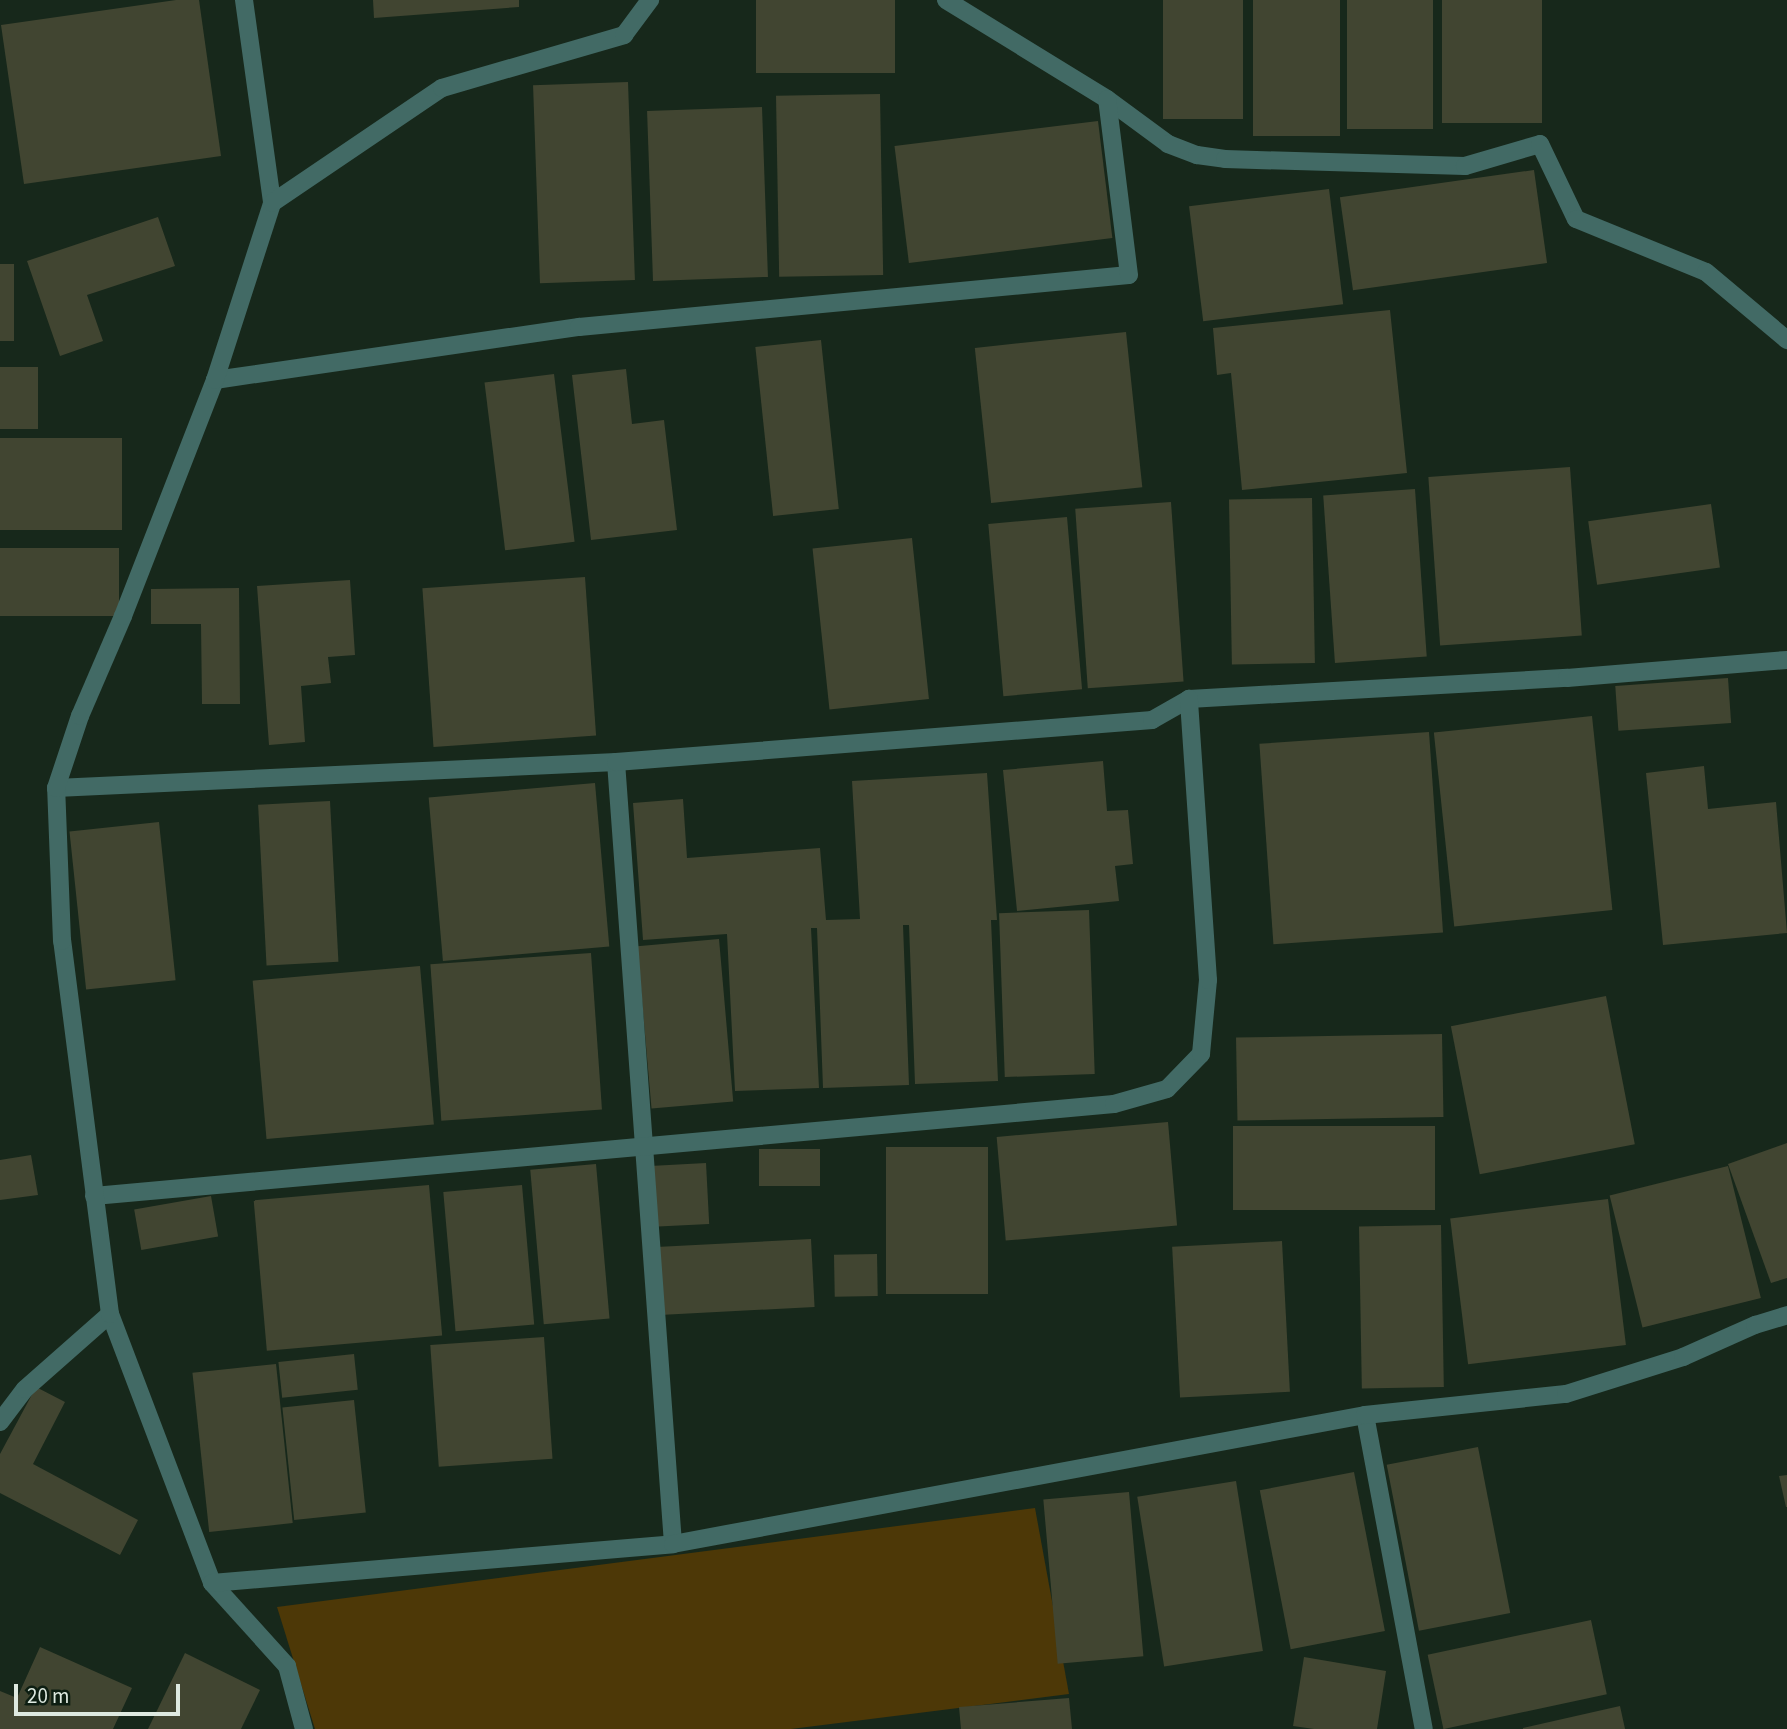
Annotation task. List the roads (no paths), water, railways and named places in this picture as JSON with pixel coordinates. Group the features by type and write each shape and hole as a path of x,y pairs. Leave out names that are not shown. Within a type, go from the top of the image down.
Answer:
{"street":[{"path":"244,0 272,203 215,380 123,616 80,716 56,788 62,941 110,1314 212,1584 287,1666 304,1729"},
{"path":"272,203 442,88 624,35 650,0"},
{"path":"946,0 1107,99 1168,144 1197,155 1225,159 1465,166 1540,144 1576,219 1706,272 1787,340"},
{"path":"215,380 579,327 1129,275 1107,99"},
{"path":"56,788 616,762 1152,720 1189,699 1567,678 1787,660"},
{"path":"94,1196 1114,1104 1167,1089 1201,1054 1208,981 1189,699"},
{"path":"616,762 673,1544"},
{"path":"0,1422 25,1389 110,1314"},
{"path":"212,1584 673,1544 1365,1415 1566,1394 1683,1357 1755,1325 1787,1315"},
{"path":"1365,1415 1424,1729"}]}
